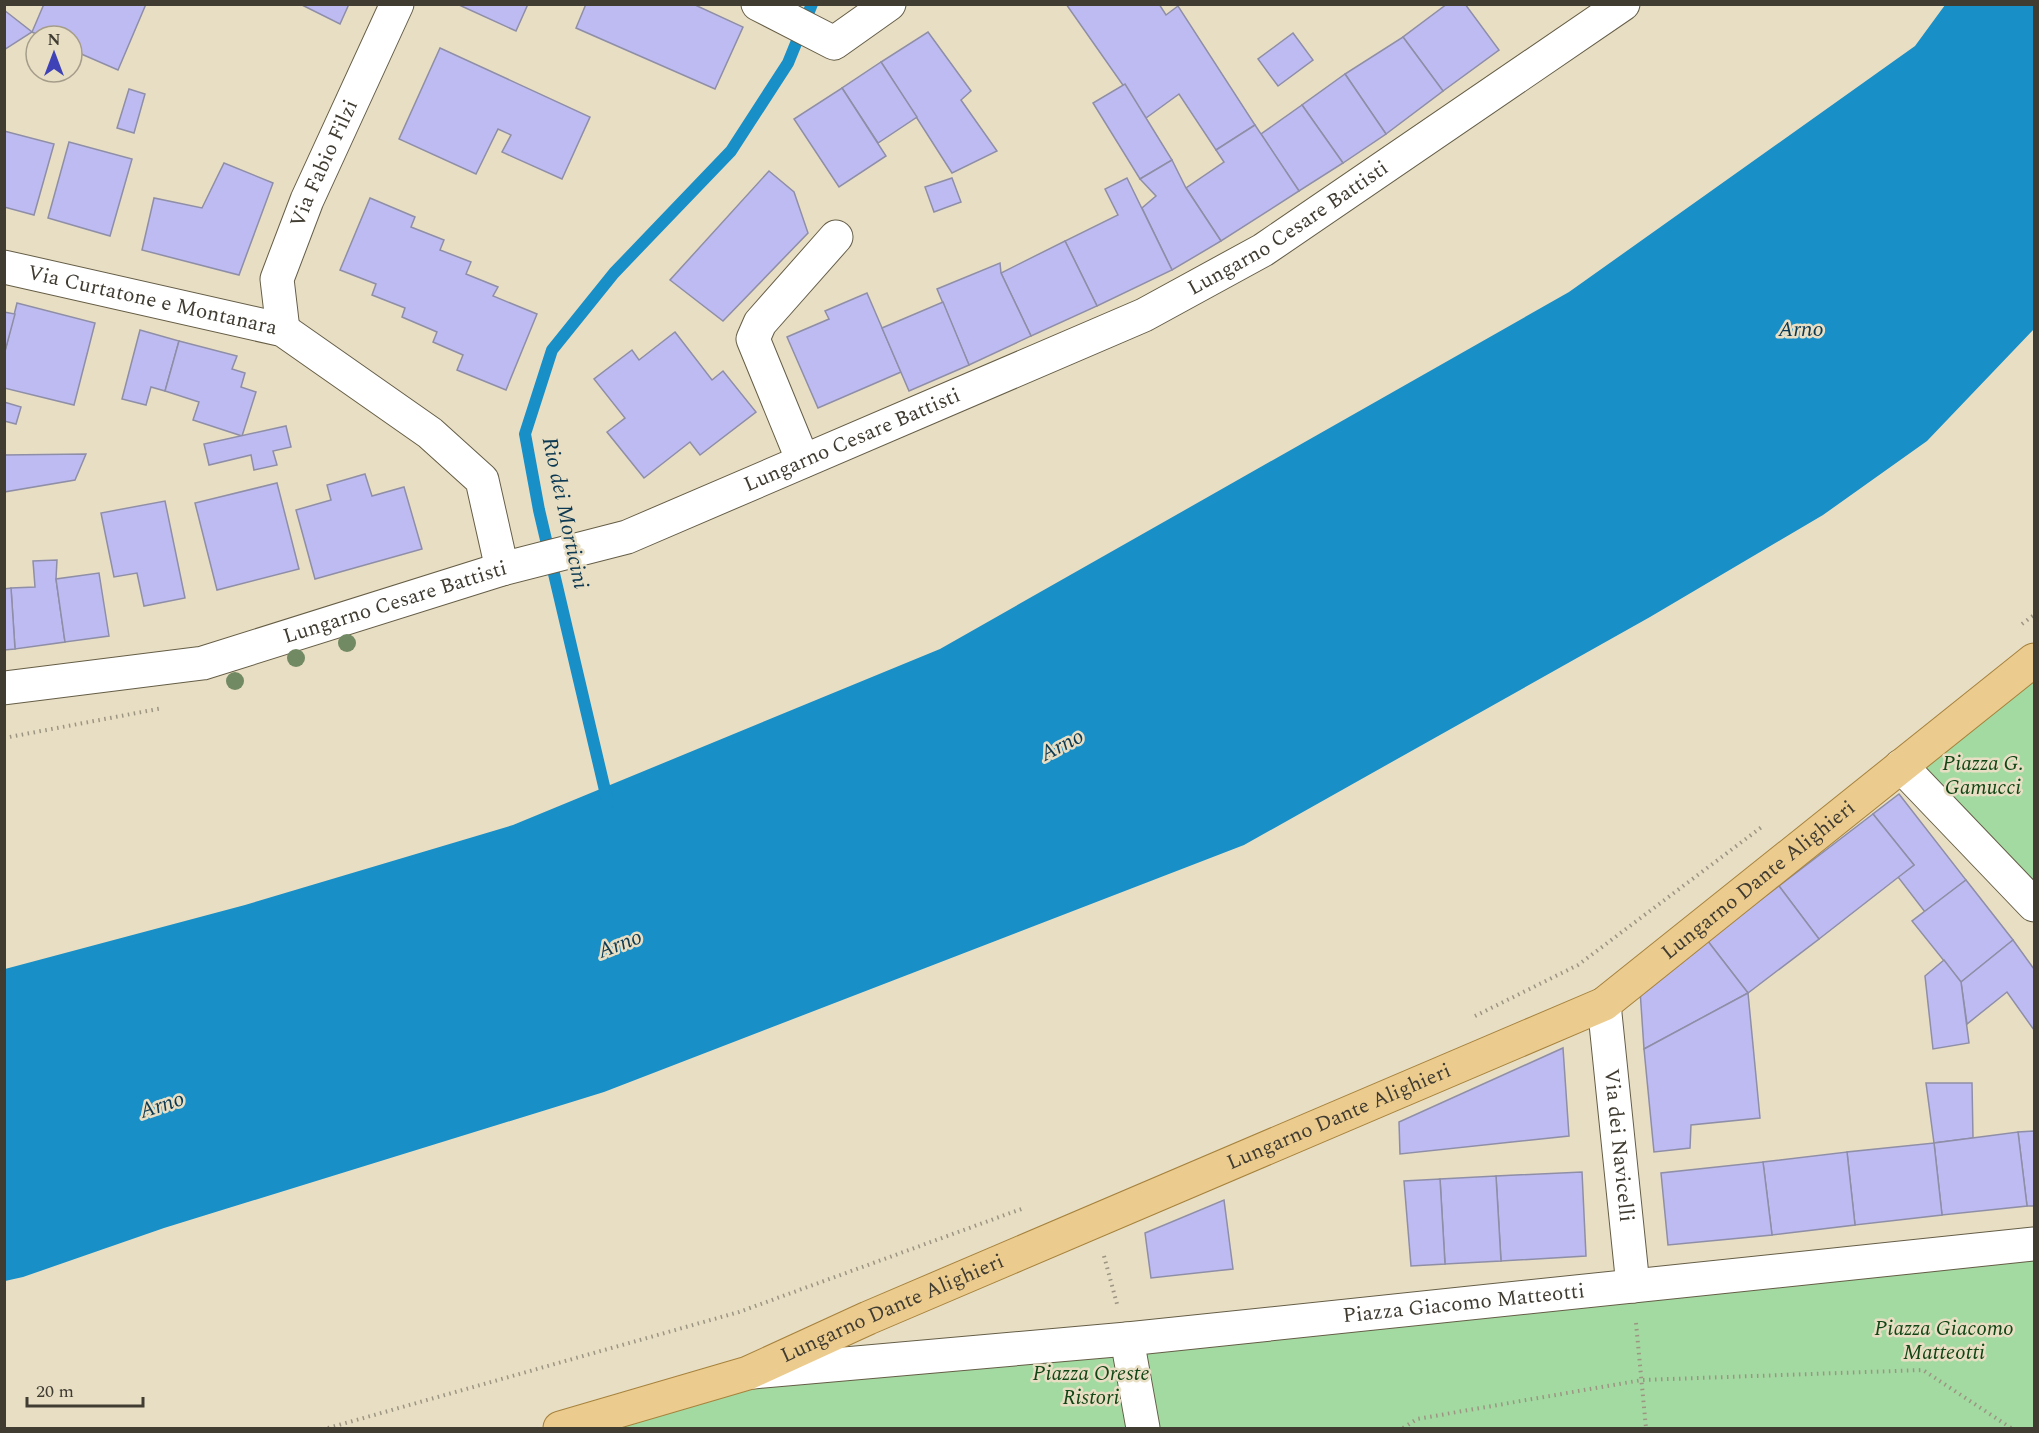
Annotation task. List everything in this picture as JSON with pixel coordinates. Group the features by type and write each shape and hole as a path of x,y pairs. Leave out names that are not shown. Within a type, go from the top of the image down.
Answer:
{"main road":[{"name":"Lungarno Dante Alighieri","path":"560,1428 748,1373 868,1318 1604,1004 2034,660"}],"street":[{"name":"Via Fabio Filzi","path":"284,330 278,279 307,200 397,4"},
{"path":"769,10 834,43 889,4"},
{"name":"Lungarno Cesare Battisti","path":"4,688 203,663 510,567 627,537 1144,315 1243,261 1588,14 1623,4"},
{"path":"803,461 753,339 760,323 836,237"},
{"name":"Via Curtatone e Montanara","path":"4,267 284,330 430,433 482,480 510,567"},
{"path":"1901,766 2034,905"},
{"name":"Via dei Navicelli","path":"1604,1004 1633,1286"},
{"name":"Piazza Giacomo Matteotti","path":"748,1373 1126,1340 2034,1244"},
{"path":"1126,1340 1143,1428"}],"path":[{"path":"2016,629 2034,615"},
{"path":"1471,1018 1578,965 1771,820"},
{"path":"328,1428 739,1312 1032,1206"},
{"path":"1095,1221 1126,1340"},
{"path":"1633,1286 1646,1428"},
{"path":"1403,1428 1417,1419 1641,1380 1923,1370 2012,1428"}],"green space":[{"name":"Piazza G. Gamucci","path":"2034,680 2034,905 1901,766"},
{"name":"Piazza Giacomo Matteotti","path":"2034,1244 2034,1428 560,1428 748,1373"}],"water":[{"name":"Arno","path":"1945,5 2034,5 2034,329 1927,441 1823,515 1650,617 1244,845 604,1092 164,1228 23,1277 5,1281 5,969 245,905 513,825 940,649 1569,292 1915,46"}],"building":[{"path":"44,4 146,4 118,70 84,55 84,24 35,24"},
{"path":"300,4 349,4 340,24"},
{"path":"457,4 528,4 516,31"},
{"path":"586,4 693,4 743,27 715,89 576,28"},
{"path":"1066,4 1159,4 1166,15 1178,6 1255,125 1216,150 1179,94 1146,118"},
{"path":"1447,4 1465,4 1499,50 1443,91 1403,37"},
{"path":"4,10 24,26 24,37 4,50"},
{"path":"928,32 971,91 961,100 997,151 952,173 881,62"},
{"path":"1293,33 1313,60 1278,86 1258,59"},
{"path":"1403,37 1443,91 1386,134 1345,74"},
{"path":"440,48 590,117 562,179 502,152 511,135 498,129 476,174 399,139"},
{"path":"881,62 917,117 878,143 842,88"},
{"path":"1345,74 1386,134 1343,163 1302,105"},
{"path":"1125,84 1172,160 1140,179 1093,103"},
{"path":"842,88 886,156 839,187 794,119"},
{"path":"129,89 145,94 134,133 117,128"},
{"path":"1302,105 1343,163 1299,191 1261,134"},
{"path":"1255,125 1299,191 1221,241 1186,188 1224,162 1216,150"},
{"path":"4,131 54,144 34,215 4,207"},
{"path":"69,142 132,159 110,236 48,218"},
{"path":"1172,160 1186,188 1221,241 1172,270 1142,208 1156,196 1140,179"},
{"path":"224,163 273,183 239,275 142,250 154,198 202,208"},
{"path":"769,171 794,192 808,233 723,321 670,280"},
{"path":"952,178 961,202 934,212 925,187"},
{"path":"1127,178 1172,270 1097,306 1065,241 1118,215 1105,189"},
{"path":"370,198 415,217 411,227 444,240 440,250 471,262 466,274 498,287 493,296 537,314 506,390 457,370 463,355 433,342 437,332 402,317 405,308 372,295 376,284 340,270"},
{"path":"1065,241 1097,306 1031,336 1001,273"},
{"path":"1000,263 1001,273 1031,336 969,365 937,289"},
{"path":"867,293 901,372 818,408 787,337 829,319 825,311"},
{"path":"943,302 969,365 909,391 882,328"},
{"path":"17,303 95,323 74,405 4,388 4,355"},
{"path":"4,312 15,314 4,355"},
{"path":"140,330 179,341 165,391 151,387 146,405 122,399"},
{"path":"675,332 712,380 723,371 756,412 700,455 690,442 644,478 607,432 625,418 594,379 632,350 639,360"},
{"path":"179,341 237,356 232,369 245,373 241,387 256,392 242,436 193,420 199,402 165,391"},
{"path":"4,402 21,407 16,424 4,421"},
{"path":"286,426 291,447 273,451 277,465 254,470 251,455 209,465 204,444"},
{"path":"86,454 75,480 4,492 4,455"},
{"path":"365,474 372,496 404,487 422,549 315,579 296,510 331,500 327,485"},
{"path":"277,483 299,569 217,590 195,503"},
{"path":"165,501 185,598 144,606 137,573 114,577 101,513"},
{"path":"57,560 56,579 65,642 15,649 11,588 35,587 33,561"},
{"path":"99,573 109,636 65,642 56,579"},
{"path":"11,588 15,649 4,650 4,589"},
{"path":"1899,794 1966,880 1925,912 1898,877 1914,865 1873,814"},
{"path":"1873,814 1914,865 1819,939 1779,886"},
{"path":"1966,880 2013,940 1961,982 1912,921"},
{"path":"1779,886 1819,939 1748,993 1707,940"},
{"path":"1707,940 1748,993 1644,1049 1640,990"},
{"path":"2013,940 2034,969 2034,1030 2007,992 1967,1024 1961,982"},
{"path":"1944,960 1961,982 1969,1043 1933,1049 1925,976"},
{"path":"1748,993 1760,1118 1691,1125 1690,1148 1654,1152 1644,1049"},
{"path":"1563,1048 1569,1136 1400,1154 1399,1122"},
{"path":"1926,1083 1972,1083 1973,1138 1934,1143"},
{"path":"2034,1131 2034,1206 2027,1206 2018,1132"},
{"path":"2018,1132 2027,1206 1942,1215 1934,1143"},
{"path":"1934,1143 1942,1215 1855,1225 1847,1152"},
{"path":"1847,1152 1855,1225 1772,1235 1763,1162"},
{"path":"1763,1162 1772,1235 1668,1245 1661,1173"},
{"path":"1582,1172 1586,1256 1501,1261 1496,1176"},
{"path":"1496,1176 1501,1261 1445,1264 1440,1179"},
{"path":"1440,1179 1445,1264 1411,1266 1404,1181"},
{"path":"1224,1200 1233,1269 1151,1278 1145,1233"}],"waterway":[{"name":"Rio dei Morticini","path":"608,803 539,510 525,434 552,350 614,273 731,151 788,63 812,4"}],"park label":[{"name":"Piazza Oreste Ristori","path":"1091,1386"}]}
